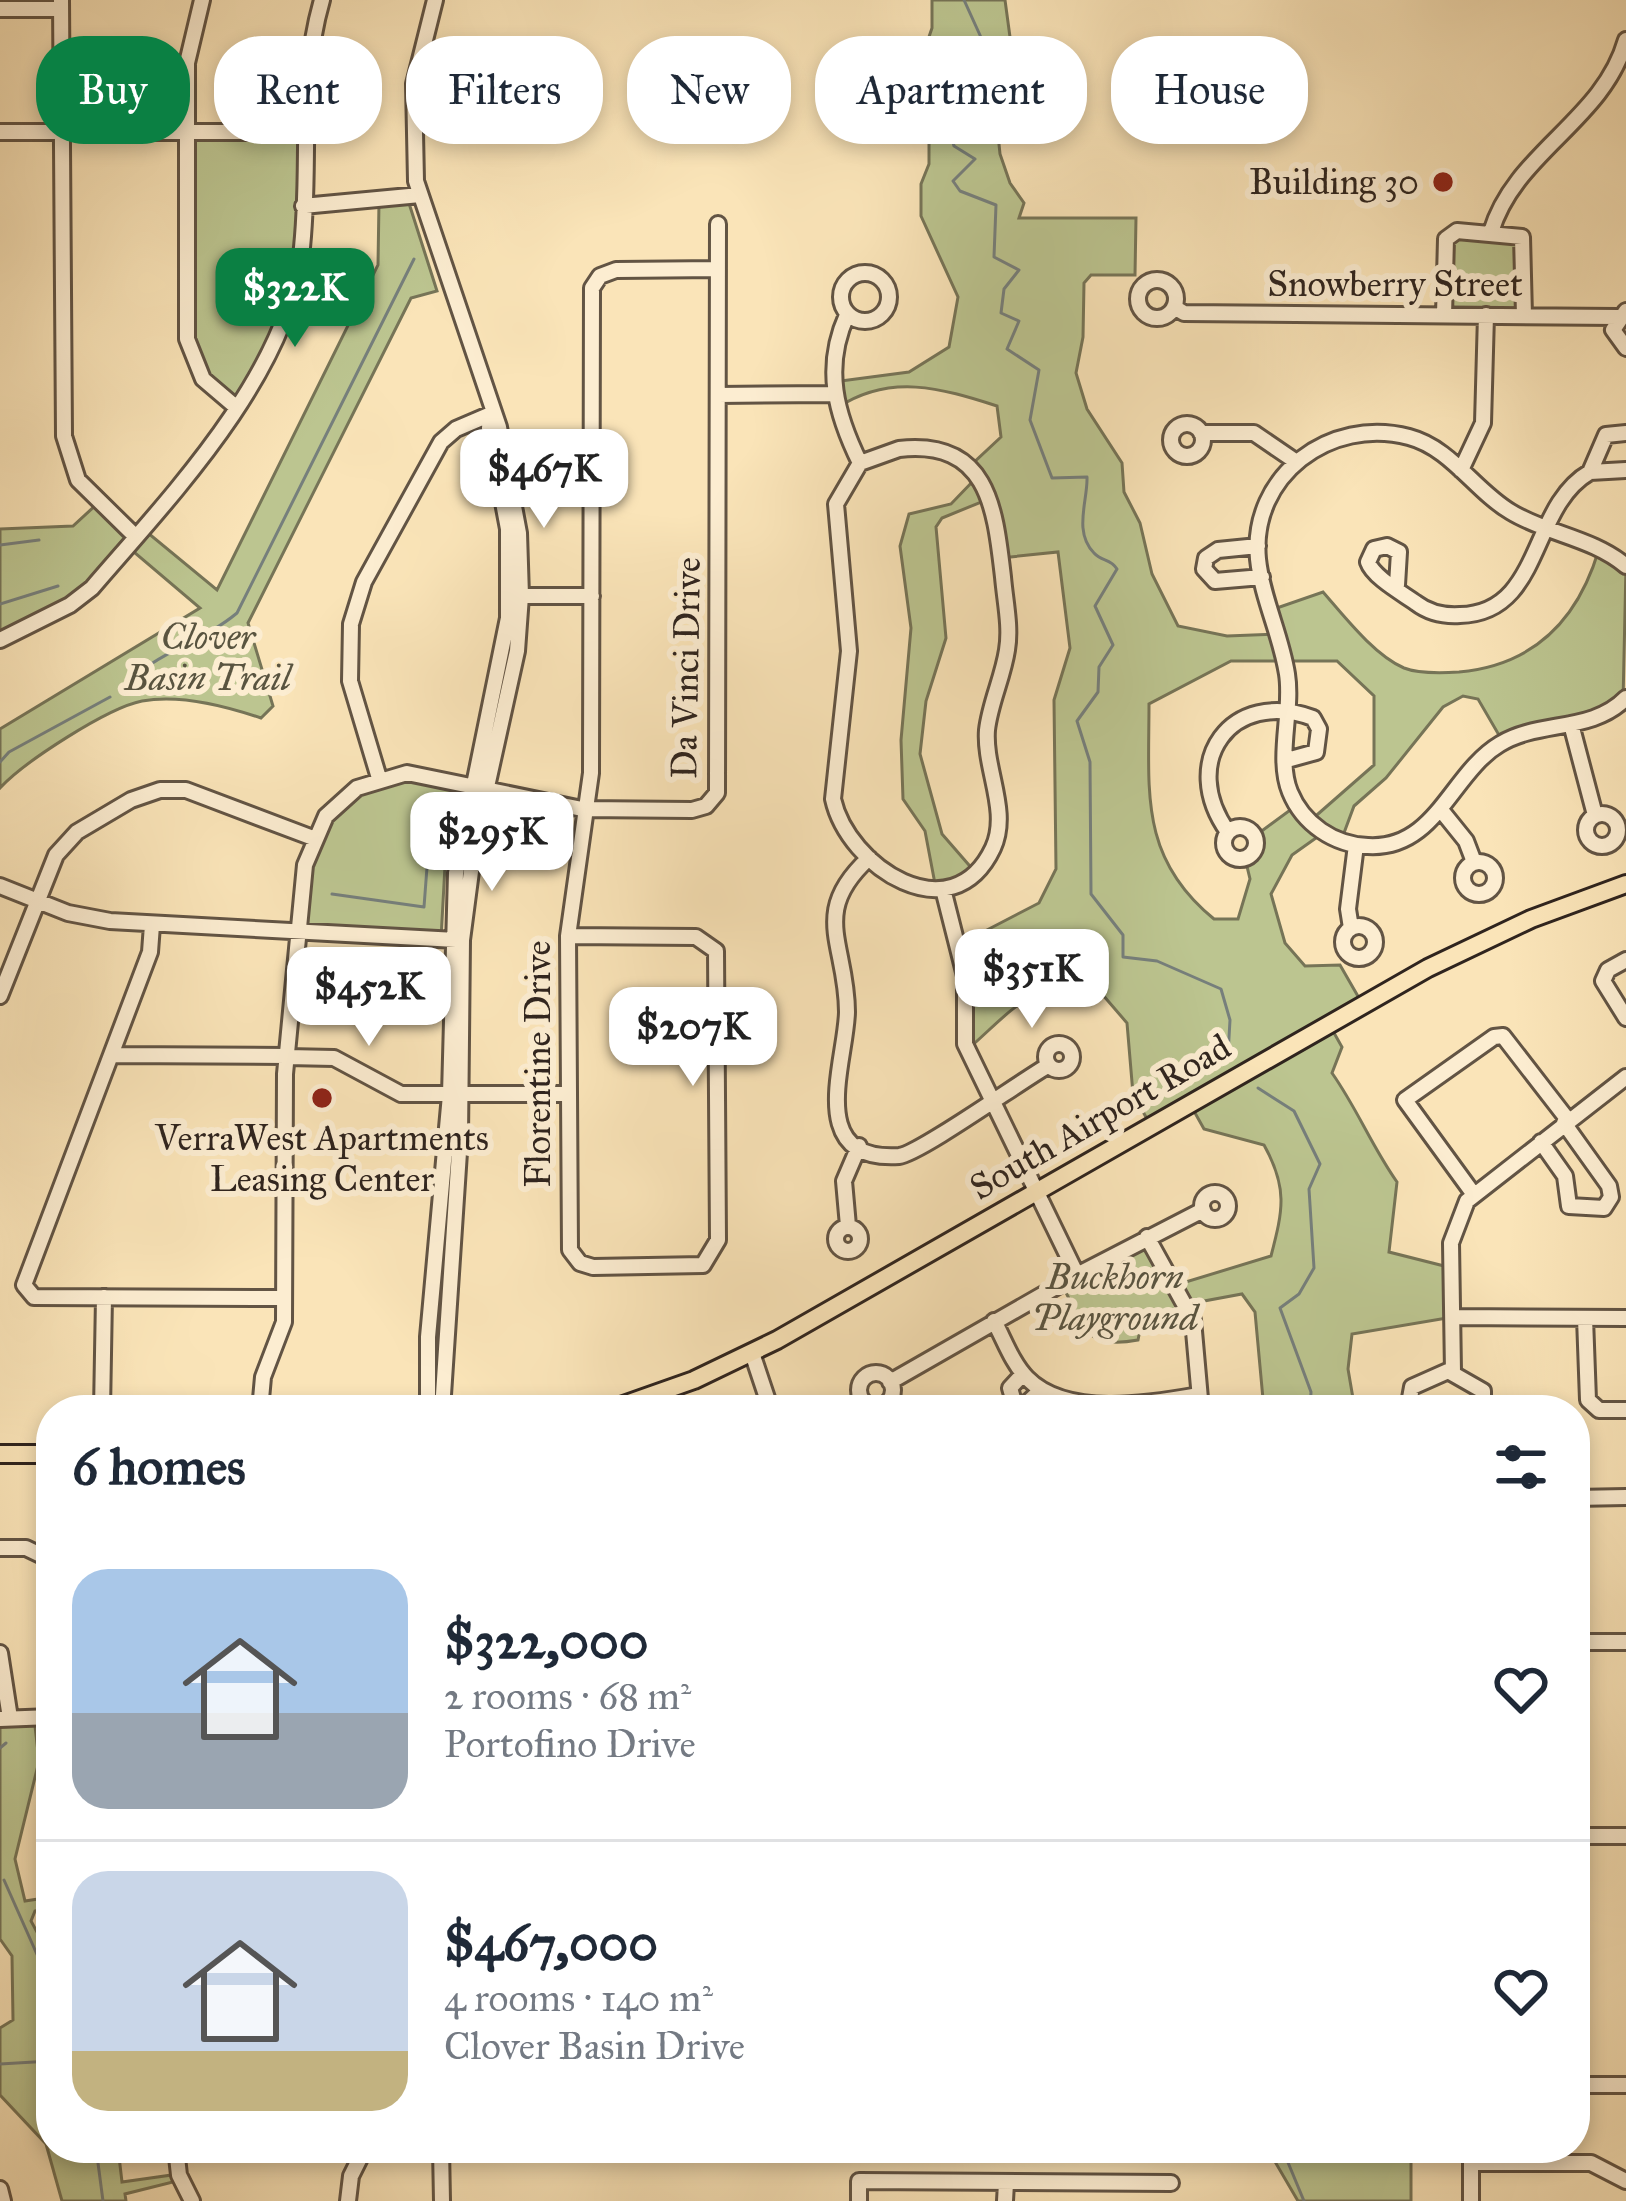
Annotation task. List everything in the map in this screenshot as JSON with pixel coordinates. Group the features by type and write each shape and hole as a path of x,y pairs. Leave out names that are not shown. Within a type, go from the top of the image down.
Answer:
{"main road":[{"name":"South Airport Road","path":"647,1395 752,1353 1479,942 1626,884"},
{"path":"0,1454 36,1454"}],"street":[{"path":"190,47 202,0"},
{"path":"314,36 322,0"},
{"path":"435,0 413,92 412,146 419,195 491,414 489,428 508,529 517,651 482,786 456,940 456,1095 443,1395"},
{"path":"0,9 61,4 61,36"},
{"path":"1491,232 1513,184 1597,99 1626,40"},
{"path":"0,132 36,131"},
{"path":"61,144 65,447 83,488 135,536"},
{"path":"186,144 188,343 203,379 237,408"},
{"path":"0,640 70,605 92,588 237,408 291,298 300,260 303,144"},
{"path":"303,206 350,206 419,195"},
{"name":"Da Vinci Drive","path":"379,778 416,773 588,809 692,810 706,806 717,793 718,224"},
{"path":"1444,315 1448,235 1491,232 1515,233 1524,242 1524,315"},
{"name":"Florentine Drive","path":"568,936 696,937 712,945 718,961 715,1253 693,1268 590,1267 573,1255 567,1238 568,936 588,809 594,282 616,270 718,269"},
{"name":"Snowberry Street","path":"1174,307 1184,313 1622,314"},
{"path":"1622,314 1613,333 1626,348"},
{"path":"847,315 836,343 834,394 860,464"},
{"path":"1461,470 1484,416 1486,315"},
{"path":"718,395 834,394"},
{"path":"261,1395 263,1377 283,1330 287,1056 305,865 313,838 339,801 379,778 349,674 357,597 439,445 456,429 491,414"},
{"path":"1625,702 1605,715 1525,732 1490,750 1441,810 1404,839 1357,845 1327,835 1303,814 1288,787 1286,668 1258,546 1266,504 1295,461 1334,440 1379,432 1420,441 1505,509 1604,551 1626,566"},
{"path":"1201,433 1254,433 1295,461"},
{"path":"1590,472 1605,436 1626,433"},
{"path":"899,449 945,452 979,478 995,515 1008,638 987,735 999,828 978,868 944,889 902,884 868,858 838,815 833,794 849,651 836,507 845,482 860,464 899,449"},
{"path":"1397,585 1436,613 1491,609 1521,585 1544,526 1566,488 1590,472 1626,470"},
{"path":"1258,546 1215,551 1204,569 1215,581 1262,578"},
{"path":"515,596 592,596"},
{"path":"1228,832 1210,779 1216,746 1245,715 1289,712 1313,718 1320,734 1313,755 1287,760"},
{"path":"1571,724 1595,815"},
{"path":"0,996 36,902 66,842 148,793 198,793 313,838"},
{"path":"1441,810 1466,841 1474,862"},
{"path":"1351,928 1348,913 1357,845"},
{"path":"868,858 845,882 833,912 847,1013 834,1103 840,1124 859,1146 882,1155 913,1154 1048,1065"},
{"path":"0,886 85,918 456,940"},
{"path":"944,889 964,976 963,1038 1077,1275"},
{"path":"152,925 150,952 24,1285 30,1296 284,1298"},
{"path":"1626,960 1611,967 1603,981 1626,1018"},
{"path":"1472,1192 1405,1100 1494,1037 1504,1036 1609,1186 1611,1198 1604,1209 1569,1206 1565,1176 1541,1142"},
{"path":"112,1055 334,1058 401,1094 568,1094"},
{"path":"1454,1372 1451,1243 1472,1192 1626,1077"},
{"path":"428,1395 428,1337 456,1095"},
{"path":"848,1226 844,1181 859,1146"},
{"path":"890,1382 1077,1275 1203,1210"},
{"path":"1147,1237 1193,1320 1199,1395"},
{"path":"102,1395 104,1297"},
{"path":"1453,1317 1626,1318"},
{"path":"1585,1318 1588,1395"},
{"path":"994,1321 1023,1374 1041,1390 1059,1395"},
{"path":"752,1353 766,1395"},
{"path":"1409,1395 1413,1386 1454,1372"},
{"path":"1454,1372 1484,1395"},
{"path":"1012,1395 1010,1388 1023,1374"},
{"path":"1036,1395 1041,1390"},
{"path":"1590,1402 1597,1409 1626,1410"},
{"path":"1590,1498 1626,1497"},
{"path":"0,1548 36,1553"},
{"path":"1590,1642 1626,1642"},
{"path":"0,1653 5,1719 36,1718"},
{"path":"1590,1836 1626,1836"},
{"path":"1590,2085 1626,2085"},
{"path":"178,2163 192,2201"},
{"path":"348,2201 358,2163"},
{"path":"441,2163 442,2201"},
{"path":"1471,2201 1472,2163 1591,2163 1626,2181"},
{"path":"859,2201 859,2182 1171,2183"},
{"path":"1005,2201 1006,2183"},
{"path":"0,2189 3,2201"}],"green space":[{"path":"932,0 1005,0 1010,36 929,36"},
{"path":"190,132 214,132 214,144 303,144 302,241 291,298 237,408 194,365 186,144"},
{"name":"Buckhorn Playground","path":"929,144 999,144 1010,183 1024,203 1019,218 1136,218 1135,275 1091,275 1084,283 1083,337 1076,373 1087,409 1122,463 1124,492 1140,523 1152,574 1178,626 1227,636 1277,634 1271,610 1323,592 1393,662 1417,671 1459,672 1510,660 1550,634 1579,597 1599,549 1626,566 1623,702 1503,742 1478,699 1463,696 1443,707 1386,778 1354,806 1341,841 1323,833 1292,855 1271,894 1285,943 1305,966 1340,965 1363,1005 1329,1024 1342,1047 1332,1073 1397,1182 1389,1252 1452,1268 1453,1317 1352,1334 1348,1369 1352,1395 1263,1395 1255,1312 1242,1294 1188,1304 1141,1325 1138,1340 1106,1342 1081,1323 1061,1283 1147,1237 1176,1285 1271,1256 1281,1199 1277,1174 1264,1145 1204,1129 1190,1104 1151,1126 1133,1094 1127,1023 1096,987 1038,994 1011,1010 967,1050 958,945 1039,903 1056,869 1054,700 1070,648 1058,552 1000,558 991,498 942,518 936,527 946,638 926,701 920,754 942,834 975,872 936,889 925,831 903,799 901,740 911,628 900,546 909,514 951,504 977,477 969,467 1001,437 997,406 936,389 896,387 876,390 837,408 833,382 909,372 949,347 958,297 921,216 921,184 929,164","holes":["1231,661 1337,661 1374,696 1374,765 1310,821 1297,805 1255,836 1256,848 1245,858 1250,879 1238,919 1214,919 1190,896 1160,847 1150,795 1149,704"]},
{"name":"Clover Basin Trail","path":"407,197 437,291 411,298 248,623 273,706 261,718 187,700 142,701 67,737 0,788 0,729 200,608 127,546 84,596 0,640 0,529 73,526 97,504 135,535 142,528 217,590 378,265 379,202"},
{"path":"1521,236 1524,315 1444,315 1447,238"},
{"path":"379,778 468,783 445,866 441,939 302,931 305,877 315,841 338,812"},
{"path":"34,1717 36,1735 36,1773 15,1859 25,1901 36,1899 31,1921 36,1930 36,2133 0,2095 0,2028 13,2020 12,1956 0,1939 0,1719"},
{"path":"51,2163 120,2163 122,2182 179,2174 181,2180 125,2194 126,2201 62,2201"},
{"path":"1276,2163 1411,2163 1411,2201 1298,2201"}],"waterway":[{"path":"964,0 984,44 977,49 965,43 941,60 941,80 978,85 969,112 978,123 977,133 970,134 958,123 949,127 954,146 975,159 953,181 960,191 996,205 994,257 1019,270 1004,289 1001,313 1019,321 1007,349 1039,370 1030,420 1052,478 1087,477 1084,536 1094,553 1117,569 1095,606 1113,645 1099,667 1098,692 1077,721 1090,762 1091,894 1123,935 1123,957 1157,961 1221,989 1230,1020 1228,1055"},
{"path":"120,691 147,667 237,613 414,259"},
{"path":"0,545 39,540"},
{"path":"0,604 58,586"},
{"path":"0,762 9,752 110,697"},
{"path":"332,894 424,907 432,801"},
{"path":"1258,1088 1294,1111 1320,1164 1309,1189 1314,1268 1299,1294 1280,1308 1311,1395"},
{"path":"0,1748 6,1743"},
{"path":"4,1880 36,1952"},
{"path":"0,2064 36,2062"},
{"path":"98,2163 103,2201"},
{"path":"1288,2163 1304,2201"}],"place":[{"name":"Building 30","path":"1443,182"},
{"name":"VerraWest Apartments Leasing Center","path":"322,1098"}]}
